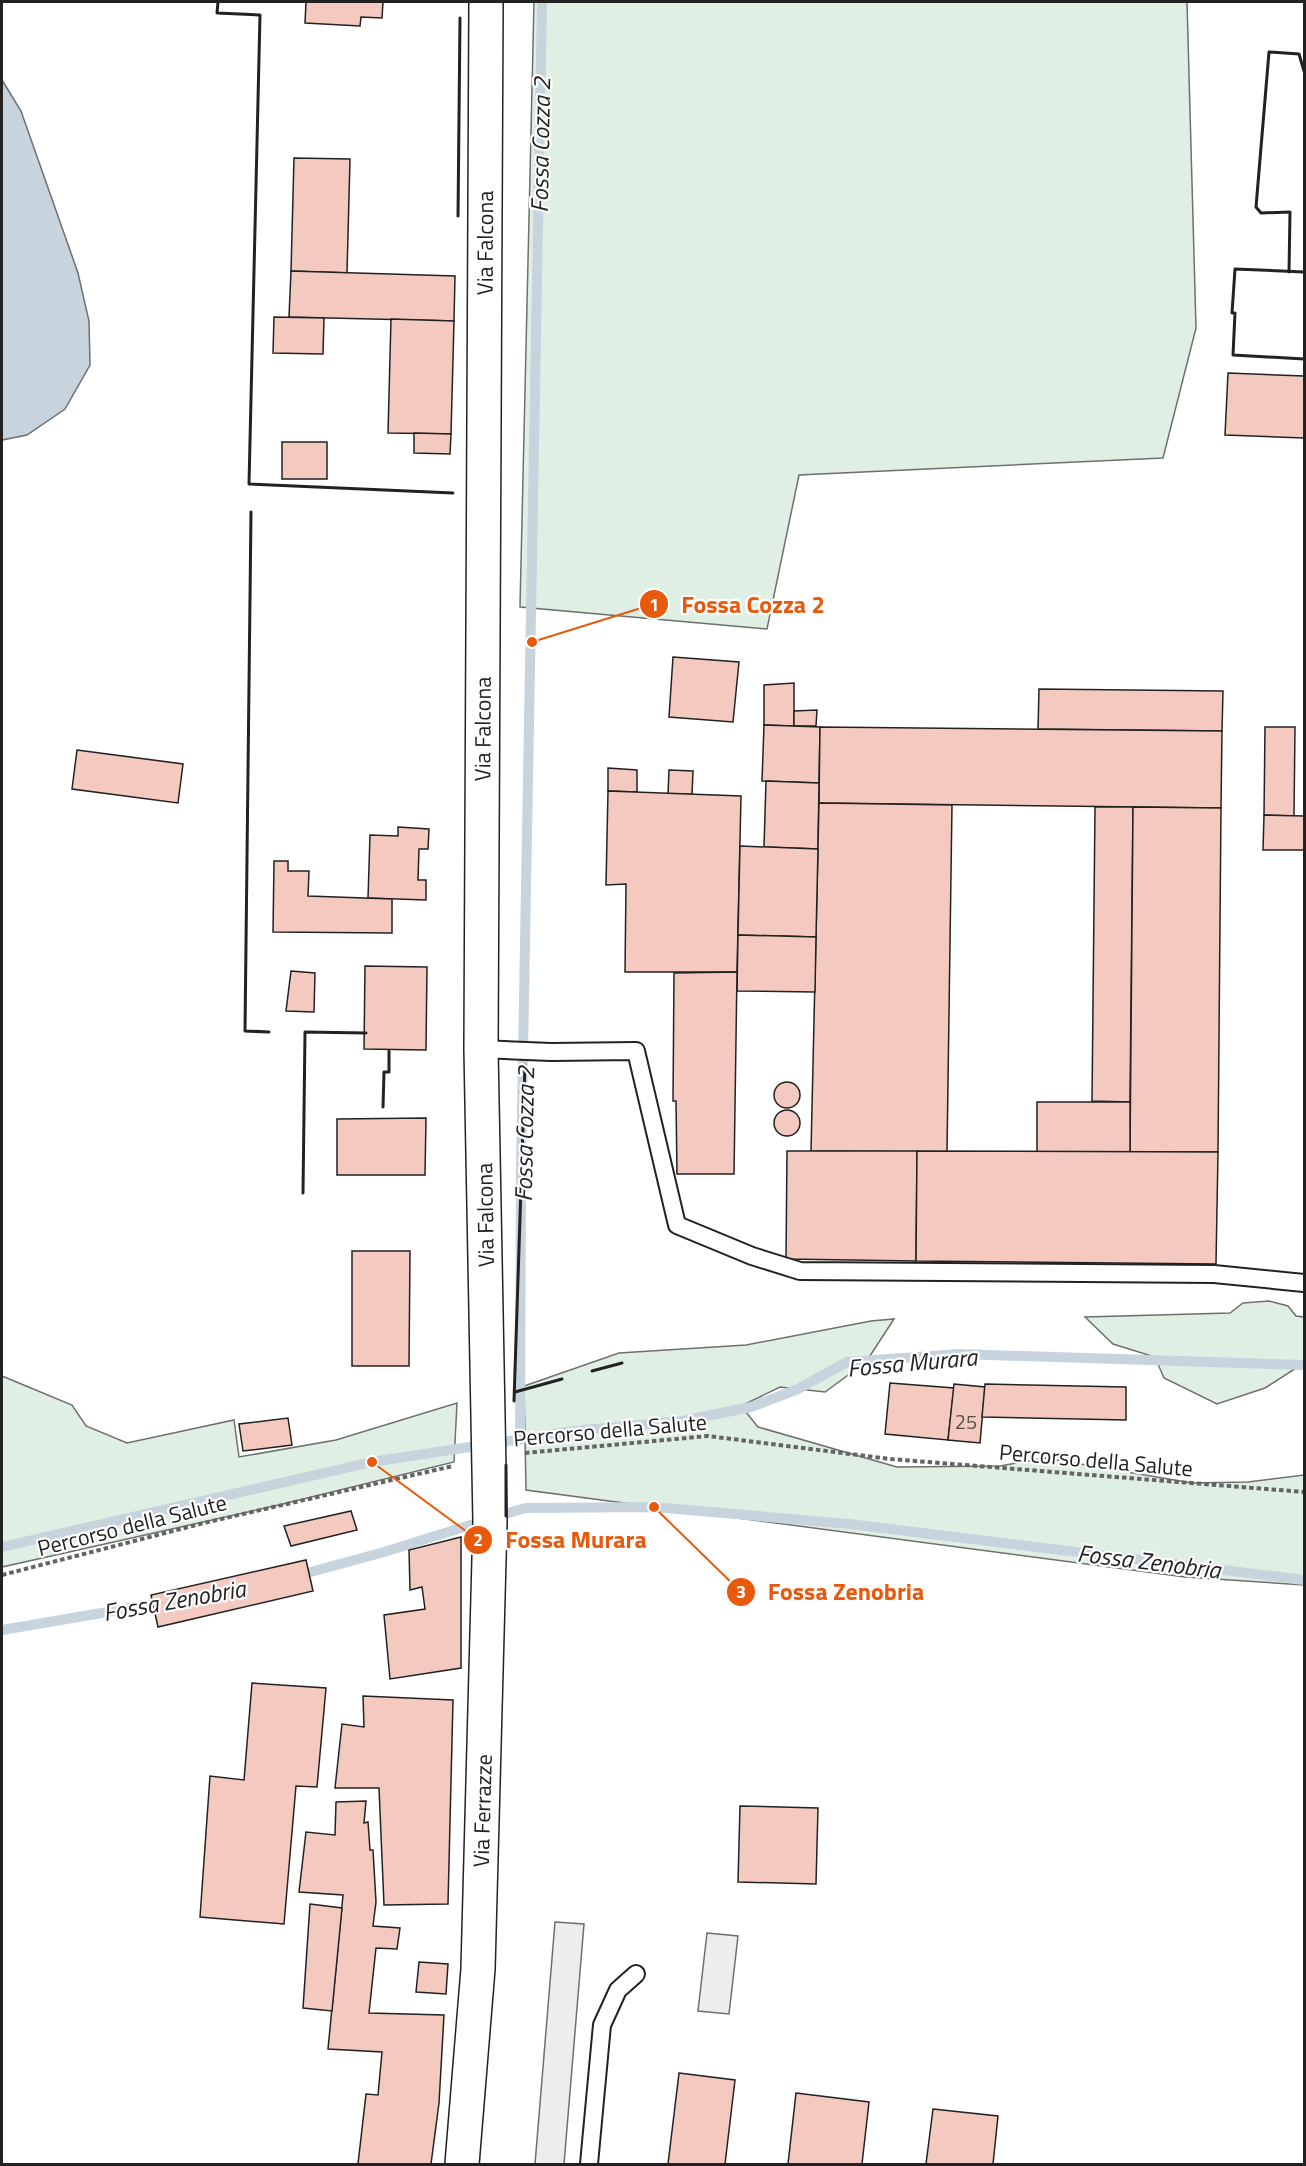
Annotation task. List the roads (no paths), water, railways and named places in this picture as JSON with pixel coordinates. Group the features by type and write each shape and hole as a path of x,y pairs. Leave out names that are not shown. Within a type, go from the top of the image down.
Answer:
{"street":[{"name":"Via Falcona","path":"486,2 481,1049 489,1446"},
{"name":"Via Ferrazze","path":"462,2164 478,1969 489,1446"}],"lane":[{"path":"481,1049 551,1052 636,1051 677,1225 752,1256 800,1271 1214,1274 1305,1282"},
{"path":"589,2164 602,2025 618,1990 636,1974"}],"waterway":[{"name":"Fossa Cozza 2","path":"520,1440 521,1166 542,2"},
{"name":"Fossa Murara","path":"2,1547 372,1462 573,1431 682,1421 751,1407 798,1389 847,1362 959,1354 1304,1365"},
{"name":"Fossa Zenobria","path":"296,1576 384,1552 525,1508 654,1507 849,1524 1304,1580"},
{"name":"Fossa Zenobria","path":"2,1630 166,1602"}],"place":[{"name":"Fossa Cozza 2","path":"532,642"},
{"name":"Fossa Murara","path":"372,1462"},
{"name":"Fossa Zenobria","path":"654,1507"}]}
